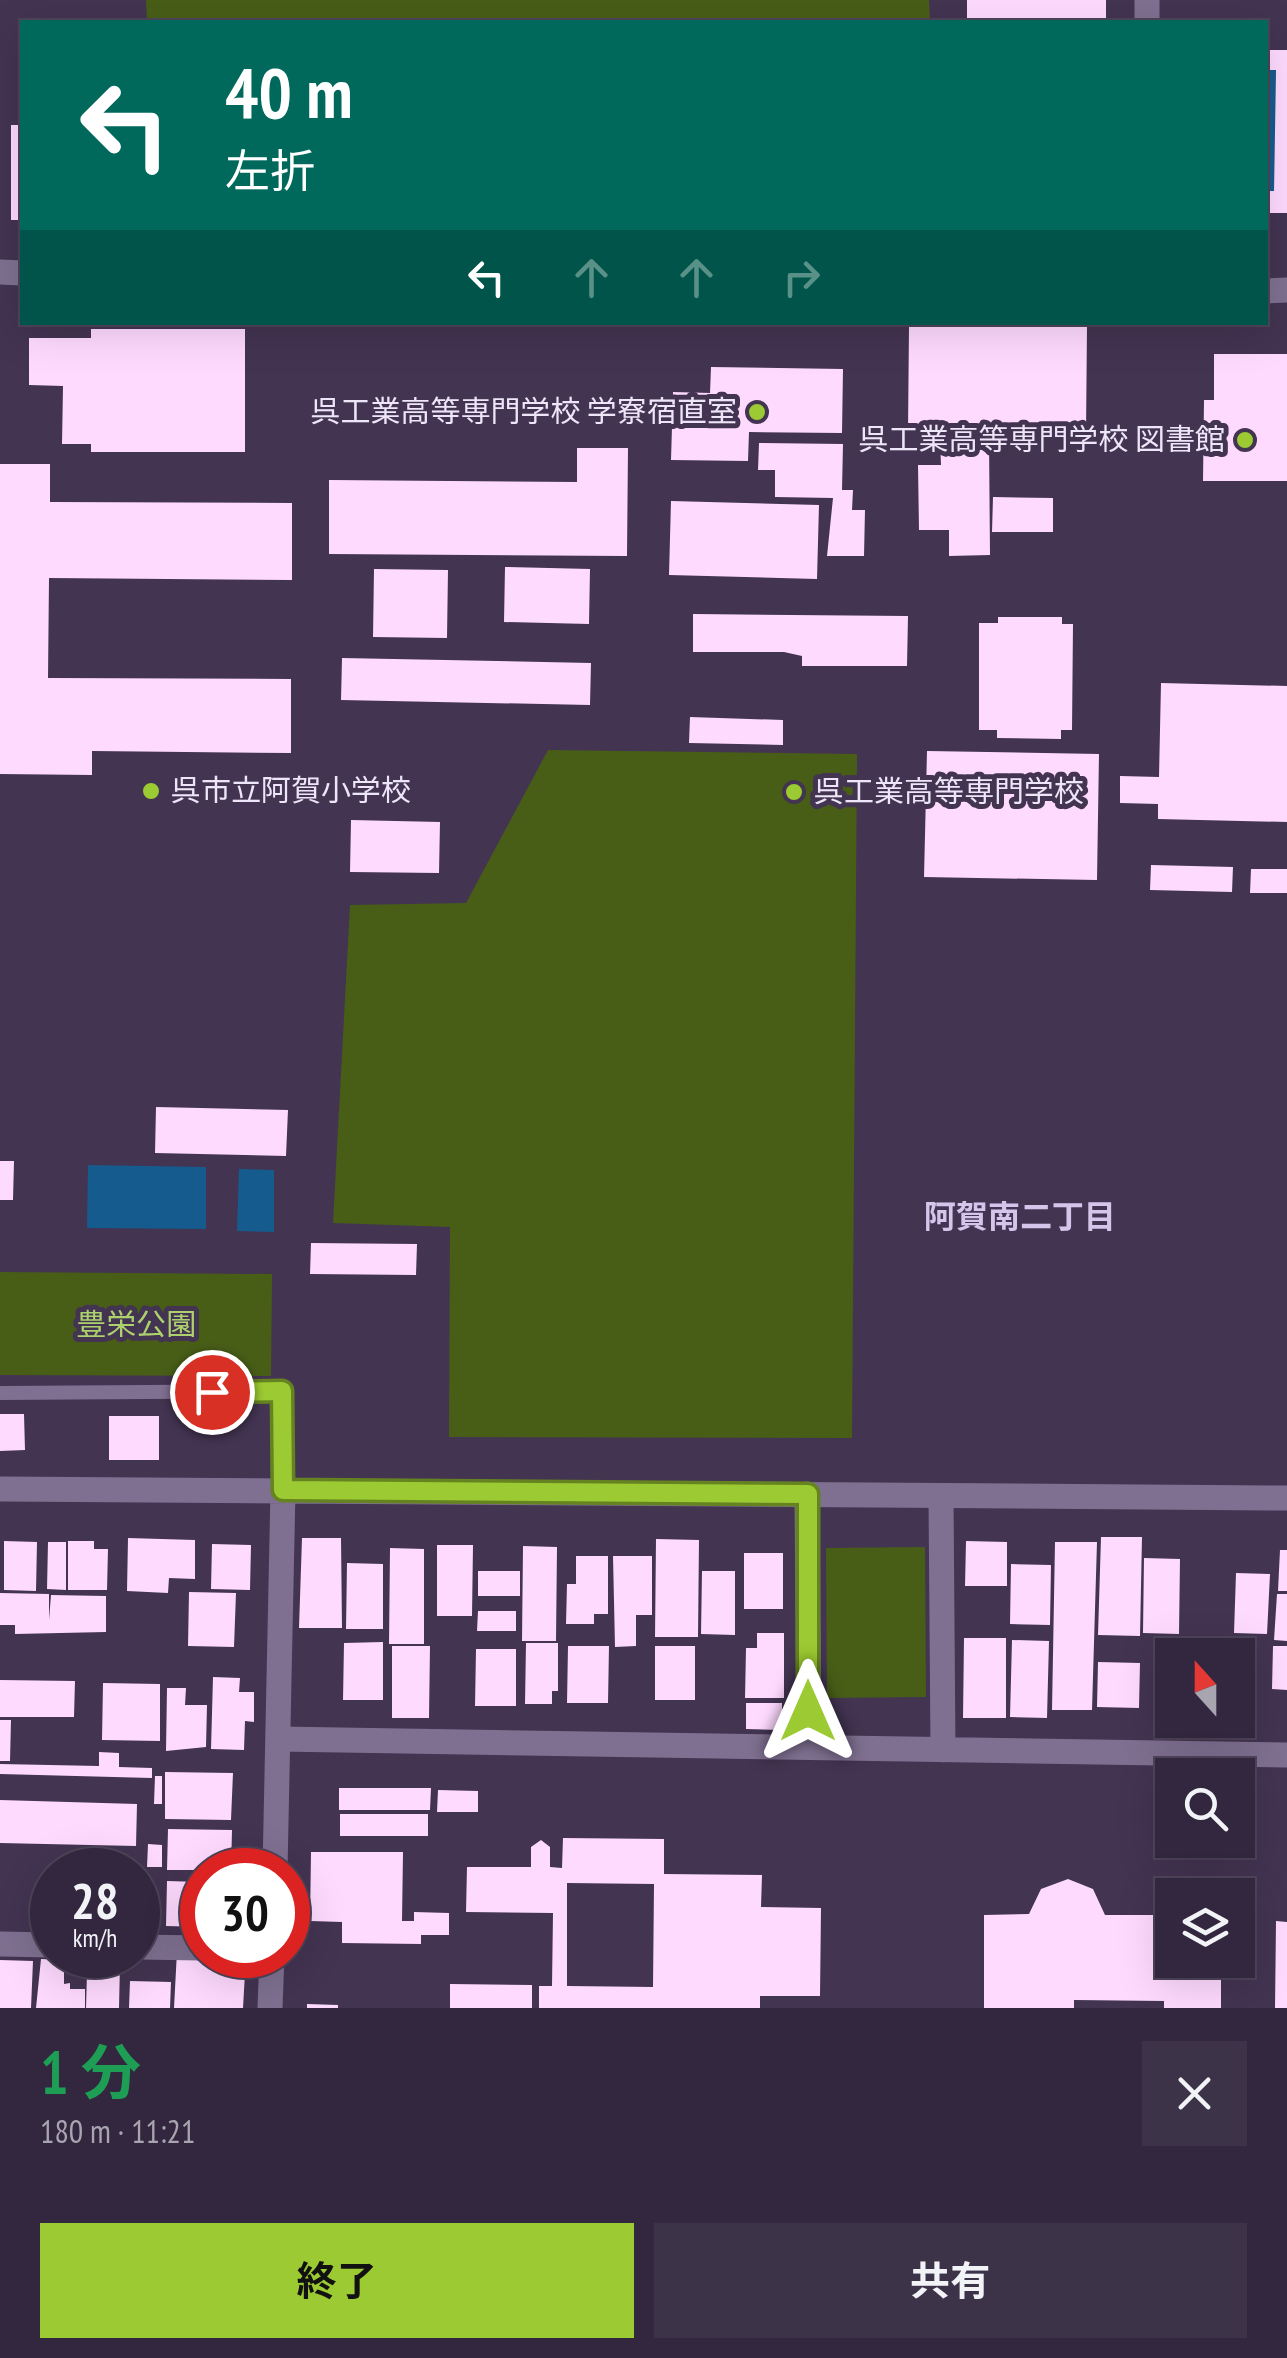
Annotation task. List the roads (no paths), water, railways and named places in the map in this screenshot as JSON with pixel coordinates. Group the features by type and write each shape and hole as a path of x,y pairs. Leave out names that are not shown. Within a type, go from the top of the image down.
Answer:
{"street":[{"path":"0,1489 1287,1498"},
{"path":"275,1848 283,1490"},
{"path":"808,1494 809,1748"},
{"path":"941,1496 943,1750"},
{"path":"278,1739 1287,1754"},
{"path":"0,1944 30,1945"},
{"path":"270,2008 271,1978"}],"lane":[{"path":"0,1393 282,1391 283,1490"}],"water":[{"path":"1268,70 1276,70 1274,191 1268,191"},
{"path":"88,1165 206,1167 206,1229 87,1228"},
{"path":"239,1169 274,1170 274,1232 237,1231"}],"place":[{"name":"呉工業高等専門学校 学寮宿直室","path":"757,412"},
{"name":"呉工業高等専門学校 図書館","path":"1245,440"},
{"name":"呉市立阿賀小学校","path":"151,791"},
{"name":"呉工業高等専門学校","path":"794,792"}],"district":[{"name":"阿賀南二丁目","path":"1020,1217"}],"park label":[{"name":"豊栄公園","path":"136,1325"}]}
